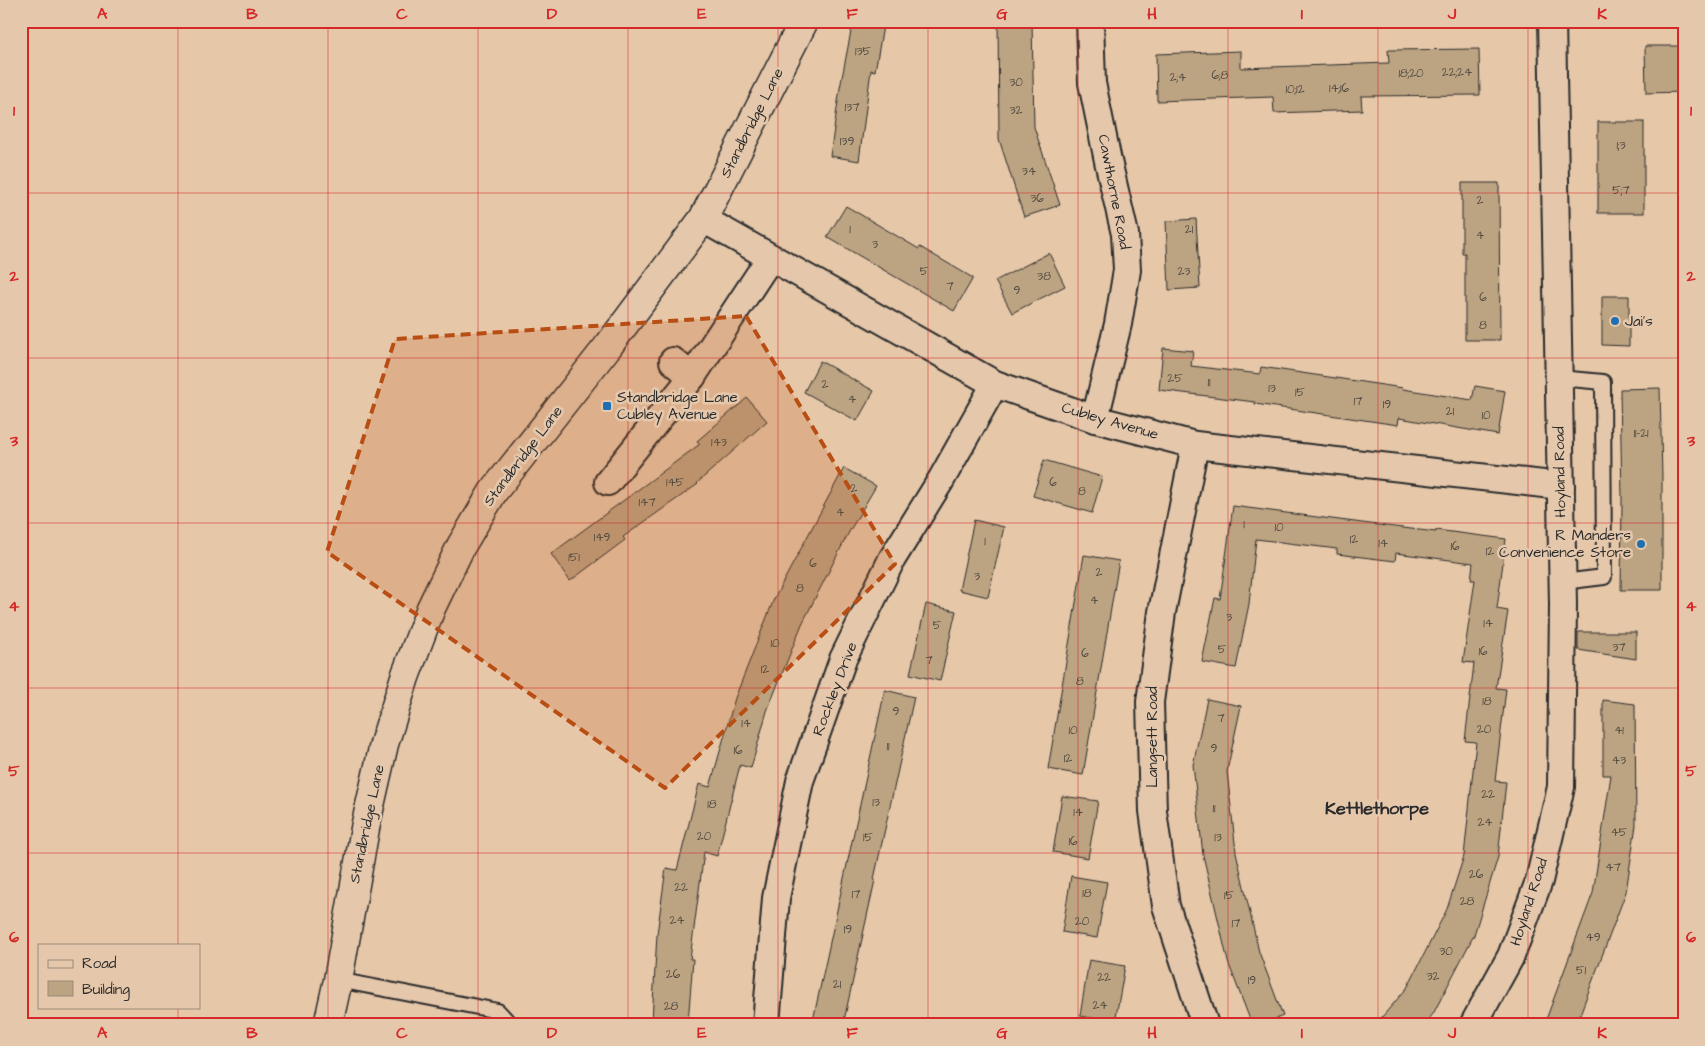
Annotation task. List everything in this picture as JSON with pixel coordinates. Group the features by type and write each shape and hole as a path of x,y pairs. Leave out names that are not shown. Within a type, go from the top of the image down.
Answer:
{"street":[{"name":"Standbridge Lane","path":"328,1025 338,980 366,823 384,744 405,677 431,608 461,546 493,492 609,345 703,218 804,21"},
{"name":"Cawthorne Road","path":"1090,21 1092,83 1125,234 1127,270 1118,324 1096,419"},
{"name":"Hoyland Road","path":"1473,1025 1511,956 1539,881 1560,787 1563,582 1552,21"},
{"name":"Cubley Avenue","path":"703,218 770,258 995,384 1096,419 1195,445 1560,486"},
{"path":"608,482 682,369 770,258"},
{"name":"Rockley Drive","path":"766,1025 776,898 800,781 840,669 892,560 941,480 995,384"},
{"name":"Langsett Road","path":"1195,445 1162,612 1150,702 1153,811 1166,906 1206,1025"}],"lane":[{"path":"1558,378 1603,382 1604,577 1563,582"},
{"path":"338,980 498,1011 510,1025"}],"highlighted area":[{"path":"746,316 895,564 665,788 327,552 395,339"}],"building":[{"path":"853,21 884,21 875,71 871,70 859,161 830,156 840,88"},
{"path":"998,21 1032,21 1034,127 1060,205 1024,217 999,139"},
{"path":"1645,46 1684,46 1684,92 1646,93"},
{"path":"1479,49 1480,95 1361,96 1362,110 1274,113 1273,97 1157,101 1156,54 1241,51 1241,68 1389,63 1388,50"},
{"path":"1598,122 1644,122 1644,213 1598,213"},
{"path":"1462,183 1499,183 1500,340 1465,340 1465,253 1462,253"},
{"path":"846,206 973,278 954,311 827,237"},
{"path":"1196,219 1200,288 1169,290 1166,221"},
{"path":"1049,253 1065,286 1012,313 995,281"},
{"name":"Jai's","path":"1602,296 1629,296 1629,346 1602,345"},
{"path":"1163,348 1193,351 1191,366 1260,374 1261,367 1472,400 1475,386 1505,391 1498,435 1399,418 1398,425 1255,404 1255,402 1159,390"},
{"path":"820,361 874,391 857,421 804,392"},
{"path":"1660,388 1662,590 1621,590 1620,389"},
{"path":"747,398 767,421 698,484 623,537 625,540 570,581 551,554 700,444 697,441"},
{"path":"1044,460 1102,477 1092,513 1033,496"},
{"path":"844,468 876,486 849,532 802,624 767,711 751,768 740,765 717,856 704,852 690,959 693,959 688,1023 652,1020 657,934 666,868 677,870 699,784 710,787 735,698 774,599"},
{"path":"1233,506 1506,539 1497,609 1508,611 1496,688 1506,689 1495,781 1506,782 1498,857 1474,935 1433,1014 1424,1025 1375,1025 1407,988 1447,909 1464,856 1476,742 1465,741 1474,663 1463,662 1475,580 1471,580 1473,563 1396,553 1395,561 1337,554 1337,549 1256,539 1249,604 1236,668 1202,662 1215,598 1220,599"},
{"path":"974,520 1004,527 988,597 959,590"},
{"path":"1084,555 1119,561 1083,775 1048,769"},
{"path":"926,604 956,611 940,681 910,674"},
{"path":"1578,632 1636,632 1636,659 1578,650"},
{"path":"885,690 914,697 875,880 843,1025 812,1025"},
{"path":"1207,699 1241,706 1227,771 1236,852 1259,952 1283,1016 1261,1025 1252,1025 1228,962 1203,855 1193,765"},
{"path":"1603,700 1635,704 1636,825 1626,892 1576,1025 1544,1025 1593,893 1611,775 1603,775"},
{"path":"1062,796 1098,801 1088,858 1053,852"},
{"path":"1071,876 1107,882 1097,938 1062,932"},
{"path":"1089,960 1125,966 1115,1022 1080,1016"}],"place":[{"name":"Jai's","path":"1615,321"},
{"name":"Standbridge Lane Cubley Avenue","path":"607,406"},
{"name":"R Manders Convenience Store","path":"1641,544"}],"district":[{"name":"Kettlethorpe","path":"1377,808"}]}
